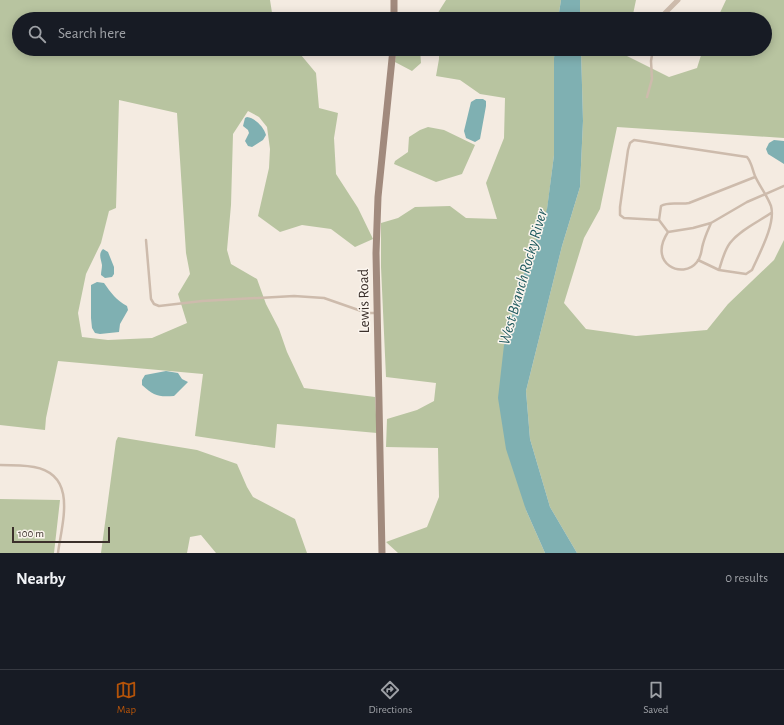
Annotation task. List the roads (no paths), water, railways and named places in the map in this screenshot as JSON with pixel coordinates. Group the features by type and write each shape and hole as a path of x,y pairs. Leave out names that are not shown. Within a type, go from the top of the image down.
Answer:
{"street":[{"path":"394,0 394,12"},
{"path":"666,12 678,0"},
{"name":"Lewis Road","path":"382,553 376,253 378,197 392,56"}],"lane":[{"path":"647,97 652,79 652,56"},
{"path":"659,220 624,218 620,215 628,150 630,143 634,140 747,157 750,161 755,177 766,194 771,208 771,222 752,270 746,274 719,270 698,260"},
{"path":"668,232 659,220 661,206 667,203 689,203 755,177"},
{"path":"710,223 704,238 701,254 692,266 684,269 675,268 667,264 662,257 661,250 663,240 668,232 693,228 710,223 747,202 784,186"},
{"path":"719,270 726,250 731,242 771,212"},
{"path":"146,240 151,299 154,304 159,306 202,301 294,296 324,298 367,313 378,313"},
{"path":"0,465 34,467 44,470 57,478 62,487 64,499 58,553"}],"water":[{"path":"561,0 580,0 580,12 559,12"},
{"name":"West Branch Rocky River","path":"554,56 581,56 583,121 580,187 562,246 526,391 530,439 550,507 577,553 545,553 526,510 506,449 498,398 504,345 521,282 547,209 554,155"},
{"path":"476,99 483,99 486,101 486,106 480,139 475,142 466,138 464,131 471,102"},
{"path":"247,117 259,123 266,135 263,140 252,147 248,146 245,141 249,133 243,126 245,118"},
{"path":"774,140 784,141 784,164 768,154 766,149 769,143"},
{"path":"103,249 108,252 114,267 114,274 112,277 105,278 101,275 102,265 100,255"},
{"path":"97,282 104,283 114,296 127,306 128,310 120,324 119,332 100,334 95,333 92,328 91,285"},
{"path":"166,371 178,373 182,379 188,382 174,396 156,395 142,385 142,380 145,375"}]}
